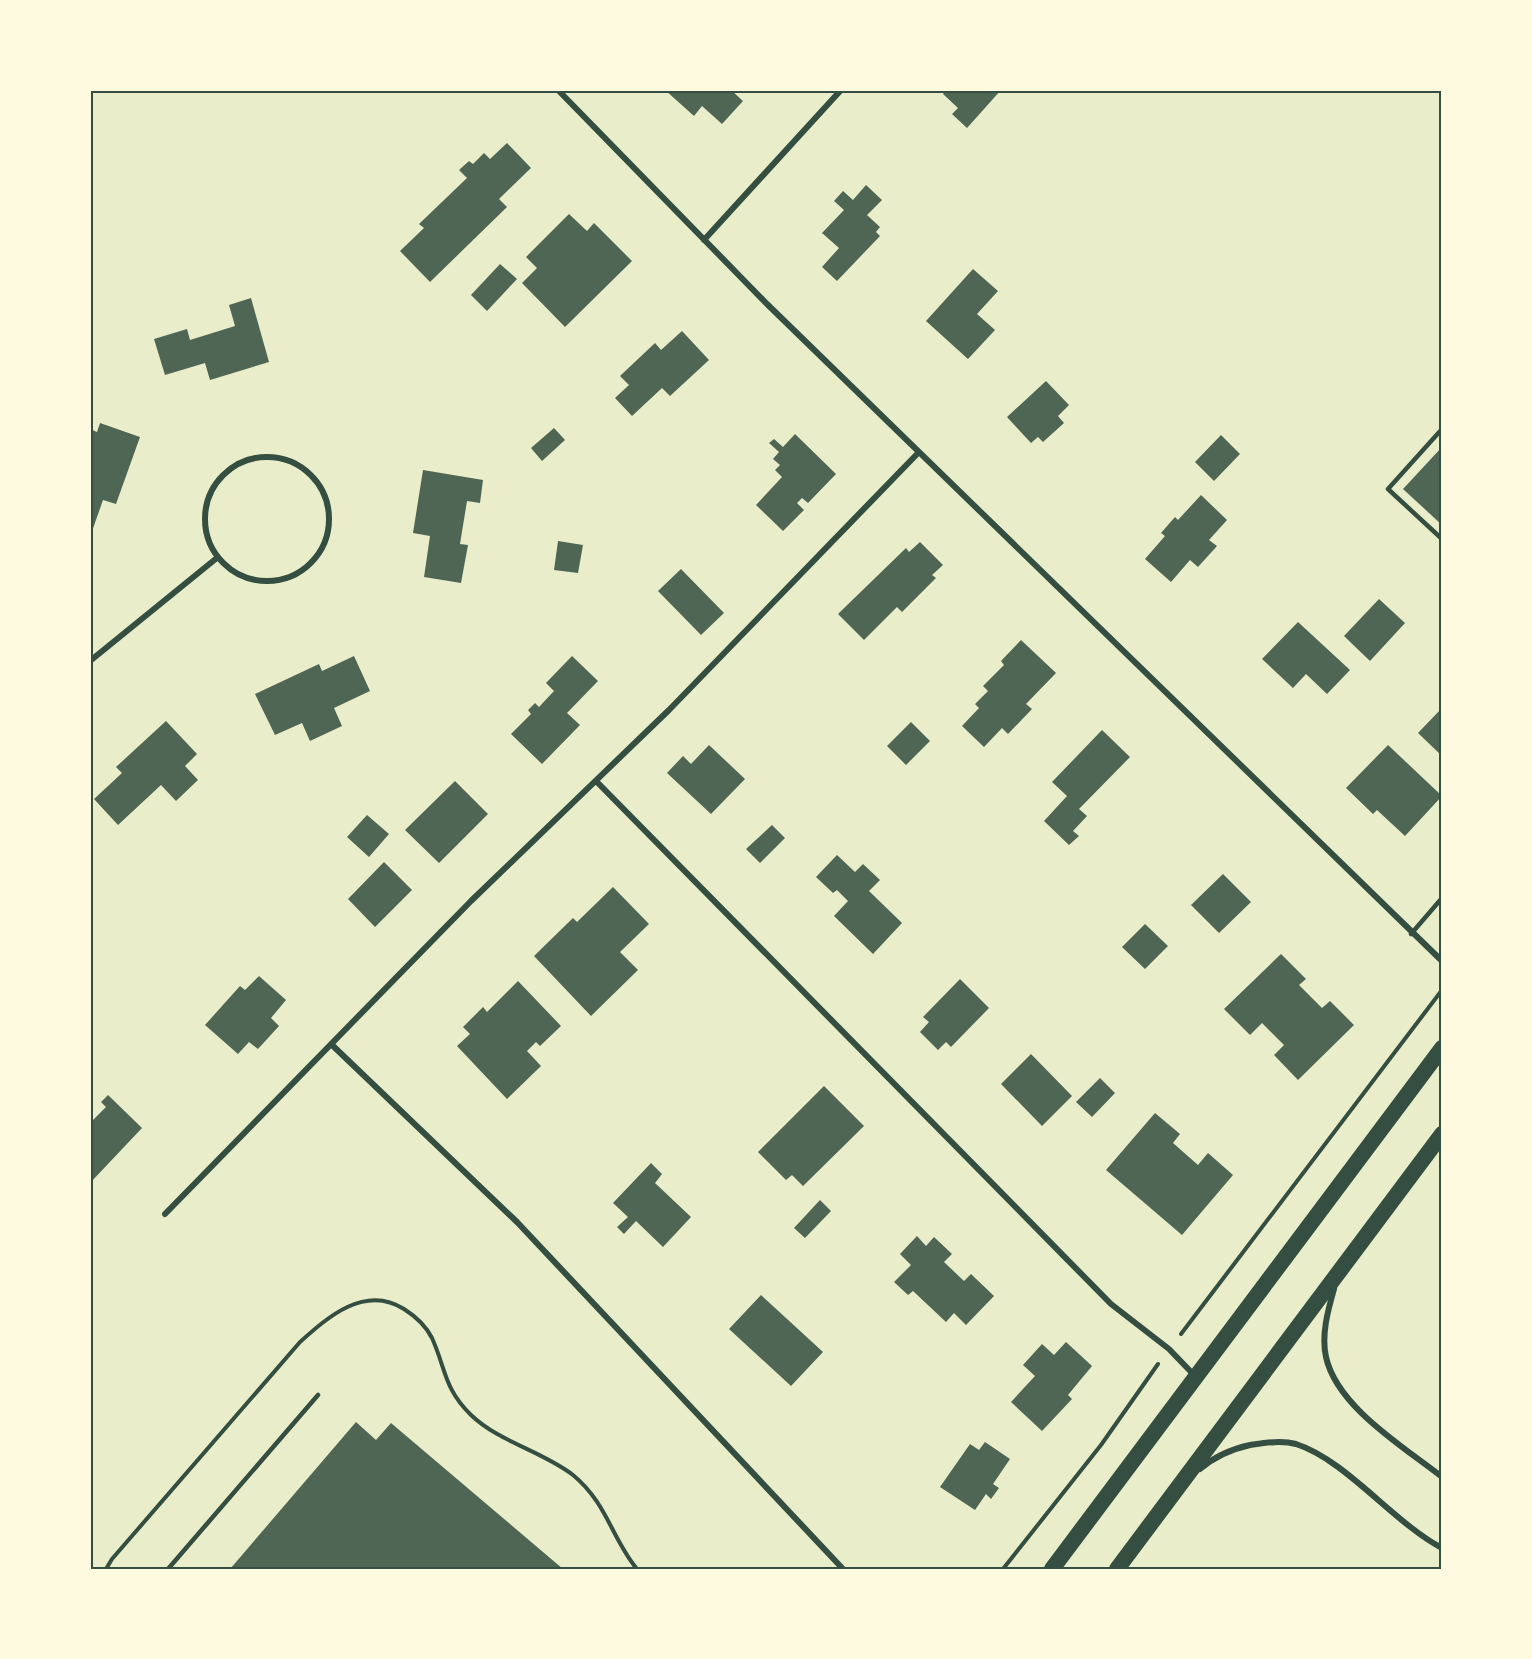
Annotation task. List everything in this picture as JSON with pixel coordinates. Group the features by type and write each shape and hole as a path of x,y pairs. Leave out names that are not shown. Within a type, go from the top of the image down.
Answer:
{"highway":[{"path":"1052,1569 1442,1048"},
{"path":"1118,1569 1442,1134"}],"street":[{"path":"558,90 704,240 919,452 1128,654 1411,934 1442,961"},
{"path":"704,240 841,90"},
{"path":"165,1214 471,901 597,782 919,452"},
{"path":"275,457 295,463 312,475 324,492 329,522 321,550 308,566 291,577 271,582 251,580 232,571 218,557 208,539 205,518 208,497 219,479 235,466 255,458 275,457"},
{"path":"90,661 218,557"},
{"path":"597,782 1111,1304 1169,1349 1196,1376"},
{"path":"331,1044 517,1222 843,1569"},
{"path":"1340,1270 1328,1309 1325,1336 1329,1366 1356,1409 1442,1477"},
{"path":"1179,1486 1209,1461 1237,1448 1265,1442 1295,1444 1321,1456 1442,1548"}],"lane":[{"path":"1442,429 1388,489 1442,539"},
{"path":"1411,934 1442,898"},
{"path":"168,1569 318,1395"}],"path":[{"path":"1003,1569 1101,1445 1169,1349 1442,990"},
{"path":"106,1569 112,1559 300,1342 330,1315 354,1304 378,1299 397,1305 416,1317 431,1337 452,1394 472,1416 493,1432 572,1475 593,1495 637,1569"}],"building":[{"path":"665,90 731,90 743,101 722,124 702,106 694,116"},
{"path":"946,90 1001,90 967,128 952,114 958,108 943,94"},
{"path":"507,143 531,168 499,199 507,207 430,282 400,251 424,228 419,224 467,178 459,170 469,161 473,164 484,153 490,159"},
{"path":"866,185 882,200 867,215 880,227 876,232 880,236 837,281 822,267 839,248 822,233 844,210 834,201 843,191 853,200"},
{"path":"569,214 587,231 594,223 632,261 565,327 522,283 537,268 526,257"},
{"path":"500,264 517,279 487,311 471,295"},
{"path":"973,269 998,291 977,314 995,330 968,359 926,321"},
{"path":"251,298 269,362 210,380 205,363 165,375 154,339 187,329 190,340 235,326 229,305"},
{"path":"682,331 709,360 670,396 662,388 632,416 615,398 629,385 620,376 655,343 661,350"},
{"path":"1046,381 1069,405 1058,416 1064,423 1043,442 1038,437 1031,443 1007,417"},
{"path":"100,423 140,437 116,504 103,500 90,537 90,429 97,432"},
{"path":"554,428 565,440 542,461 531,448"},
{"path":"795,434 836,474 808,503 802,498 797,503 804,510 783,531 756,505 782,477 775,470 780,465 773,459 779,452 769,443 774,439 783,447"},
{"path":"1221,435 1240,454 1214,481 1195,462"},
{"path":"1442,447 1442,525 1403,489"},
{"path":"423,470 483,480 480,503 467,501 460,544 468,545 461,583 424,577 430,536 413,533"},
{"path":"1201,495 1227,520 1209,540 1217,546 1198,567 1190,560 1171,582 1145,559 1165,536 1161,533 1175,517 1178,520"},
{"path":"558,541 583,545 578,573 554,570"},
{"path":"920,542 943,565 932,575 936,578 902,612 897,607 864,640 838,614 906,548 909,552"},
{"path":"681,569 724,613 701,635 658,591"},
{"path":"1379,599 1405,623 1370,661 1344,636"},
{"path":"1298,622 1350,670 1327,694 1306,674 1293,688 1262,659"},
{"path":"1021,640 1056,673 1026,704 1032,709 1008,734 1002,728 984,747 962,726 979,708 975,704 988,691 983,686 1004,665 1001,661"},
{"path":"354,656 370,691 334,708 342,726 310,741 302,723 275,735 255,694 319,664 322,671"},
{"path":"572,656 598,681 567,713 580,725 542,764 511,734 531,714 528,710 535,703 539,707 554,691 546,683"},
{"path":"1442,708 1442,756 1418,733"},
{"path":"166,721 197,754 185,766 198,780 176,801 161,785 118,825 94,799 122,773 116,767"},
{"path":"911,722 930,741 906,765 887,746"},
{"path":"1102,730 1130,757 1079,809 1087,816 1073,831 1079,836 1069,845 1044,821 1067,796 1052,782"},
{"path":"709,745 745,779 711,814 667,773 683,756 691,764"},
{"path":"1388,745 1442,796 1405,836 1377,810 1373,814 1346,788"},
{"path":"455,781 488,814 439,863 405,830"},
{"path":"367,815 389,834 369,857 347,837"},
{"path":"772,825 785,838 760,863 746,849"},
{"path":"837,855 855,872 863,864 880,880 869,891 902,923 873,954 834,916 848,901 837,890 833,893 816,877"},
{"path":"384,862 412,890 375,927 348,899"},
{"path":"1223,874 1251,902 1219,933 1191,905"},
{"path":"613,887 649,924 620,952 638,970 591,1016 534,956 573,918 577,922"},
{"path":"1145,924 1168,946 1145,969 1122,947"},
{"path":"1281,954 1306,979 1299,985 1322,1008 1330,1001 1354,1025 1298,1080 1274,1055 1284,1045 1262,1023 1250,1035 1224,1009"},
{"path":"259,976 286,1000 271,1018 279,1026 258,1049 249,1042 238,1054 205,1025 240,986 245,990"},
{"path":"960,979 989,1008 951,1047 946,1042 938,1050 920,1032 929,1022 923,1017"},
{"path":"518,981 561,1026 540,1046 536,1042 527,1051 541,1066 507,1099 457,1046 470,1034 463,1027 483,1007 487,1012"},
{"path":"1031,1054 1072,1096 1042,1126 1001,1084"},
{"path":"1100,1078 1115,1093 1092,1117 1076,1102"},
{"path":"824,1086 864,1126 803,1186 792,1175 786,1180 758,1152"},
{"path":"108,1095 142,1128 90,1183 90,1123 106,1107 101,1102"},
{"path":"1155,1113 1180,1134 1173,1143 1198,1165 1208,1153 1233,1175 1182,1235 1106,1170"},
{"path":"651,1163 662,1174 655,1183 691,1217 663,1247 636,1221 624,1234 617,1227 628,1217 613,1203"},
{"path":"820,1200 831,1211 805,1238 794,1228"},
{"path":"917,1236 926,1246 934,1237 952,1254 944,1262 964,1281 971,1274 994,1296 966,1325 954,1313 946,1322 913,1291 908,1295 894,1282 911,1265 900,1254"},
{"path":"761,1295 823,1352 791,1386 729,1329"},
{"path":"1066,1342 1092,1366 1068,1395 1072,1399 1042,1431 1011,1402 1035,1376 1023,1365 1042,1344 1054,1355"},
{"path":"356,1422 376,1440 391,1423 563,1569 230,1569"},
{"path":"985,1442 1010,1459 993,1484 999,1488 991,1499 986,1494 975,1510 940,1487 970,1444 979,1450"}]}
